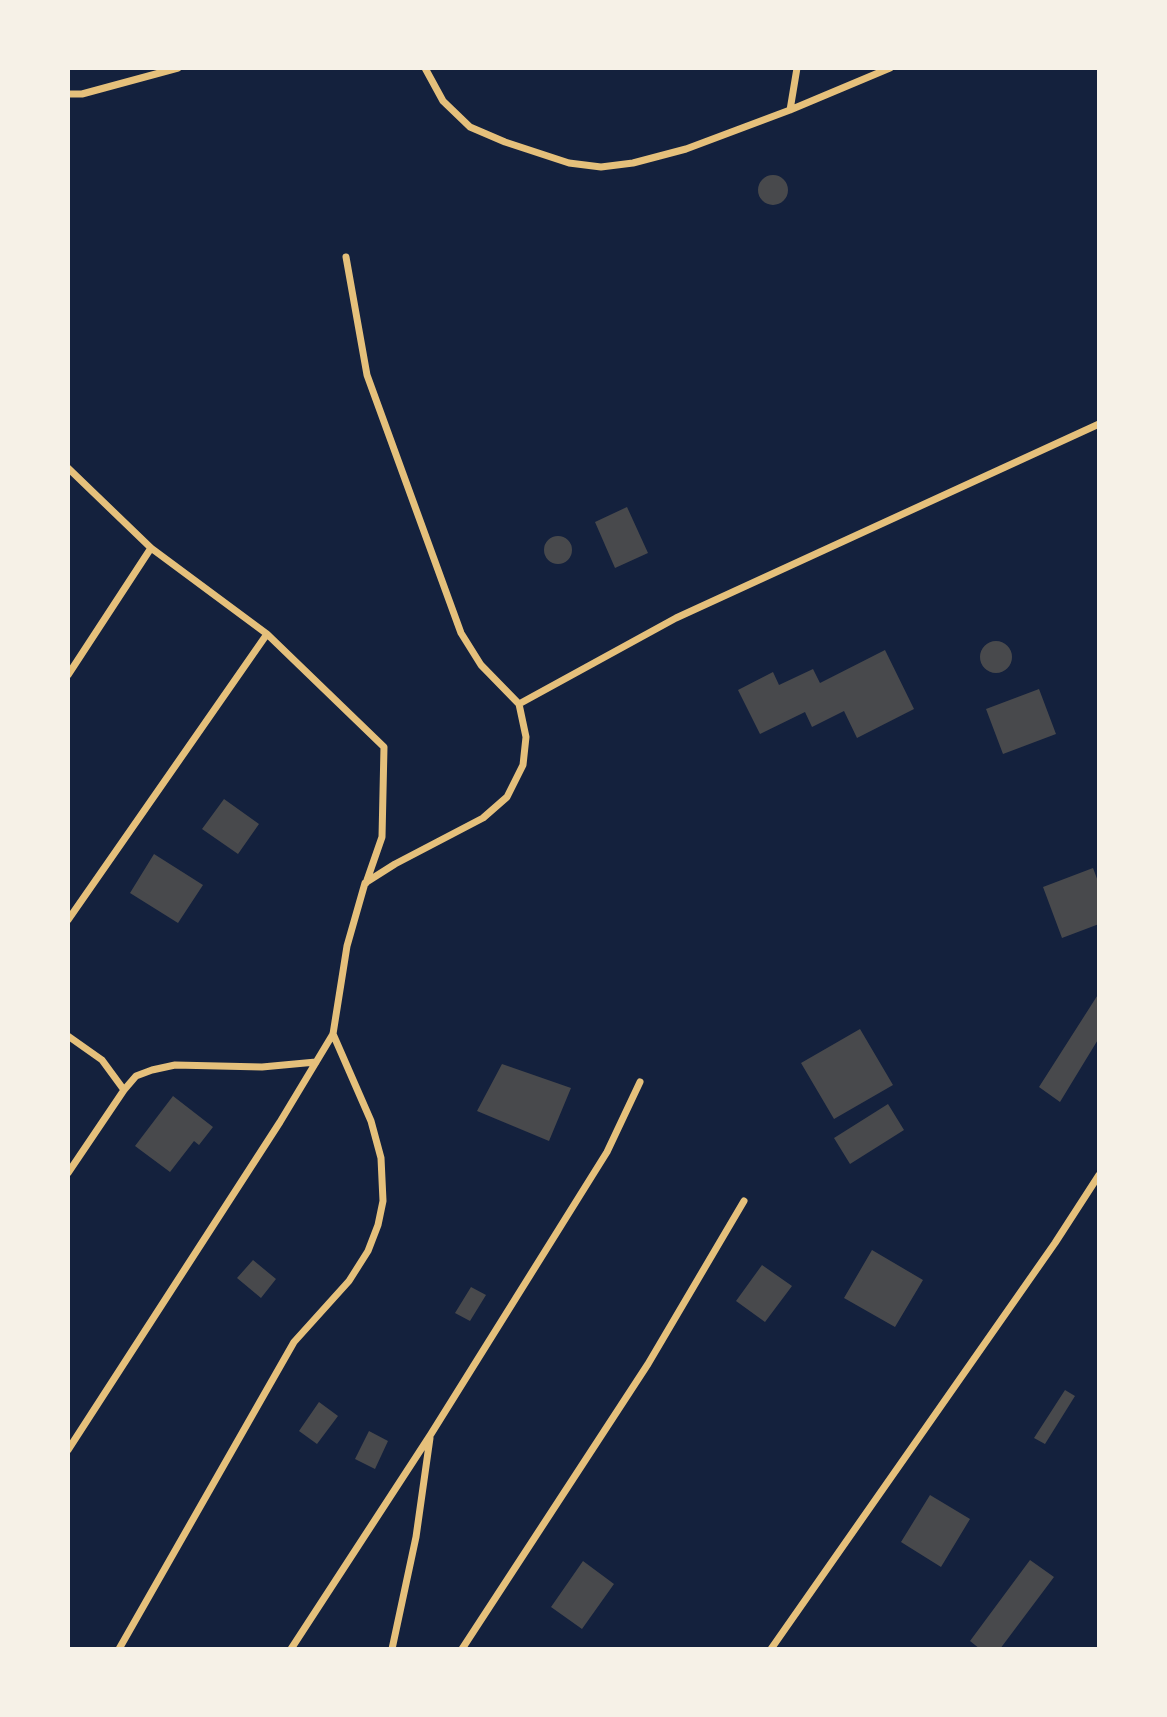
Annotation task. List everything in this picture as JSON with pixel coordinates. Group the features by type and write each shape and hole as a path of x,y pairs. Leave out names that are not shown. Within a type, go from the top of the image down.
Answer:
{"street":[{"path":"68,94 82,94 178,68"},
{"path":"425,68 443,101 470,127 505,142 569,163 601,167 632,163 686,149 790,110 890,68"},
{"path":"790,110 797,68"},
{"path":"346,257 367,375 461,633 481,665 519,704 526,737 523,765 507,797 483,818 394,864 365,883"},
{"path":"519,704 677,618 1099,424"},
{"path":"68,468 151,548 267,634 384,747 382,837 365,883 347,946 333,1034 280,1122 68,1450"},
{"path":"68,675 151,548"},
{"path":"68,920 267,634"},
{"path":"119,1649 294,1342 349,1281 368,1251 378,1225 383,1201 381,1158 371,1121 333,1034"},
{"path":"68,1036 102,1060 124,1090"},
{"path":"68,1173 136,1076 175,1065 262,1067 316,1062"},
{"path":"291,1649 431,1434 607,1152 640,1082"},
{"path":"771,1649 1055,1243 1099,1175"},
{"path":"462,1649 648,1364 744,1201"},
{"path":"391,1649 416,1537 431,1434"}],"building":[{"path":"773,175 784,179 788,190 784,201 773,205 762,201 758,190 762,179"},
{"path":"627,507 648,553 615,568 595,522"},
{"path":"558,536 568,540 572,550 568,560 558,564 548,560 544,550 548,540"},
{"path":"996,641 1007,646 1012,657 1007,668 996,673 985,668 980,657 985,646"},
{"path":"885,650 914,709 857,738 844,711 812,727 805,712 760,734 738,690 773,672 779,685 813,669 820,683"},
{"path":"1039,689 1056,734 1003,754 986,709"},
{"path":"224,799 259,824 238,854 202,829"},
{"path":"154,854 203,885 178,923 130,893"},
{"path":"1093,868 1099,884 1099,924 1062,938 1043,887"},
{"path":"1099,993 1099,1038 1060,1102 1039,1087"},
{"path":"860,1029 893,1085 834,1119 801,1063"},
{"path":"502,1064 571,1088 549,1141 477,1111"},
{"path":"173,1096 213,1127 199,1145 194,1141 170,1172 135,1146"},
{"path":"888,1104 904,1130 850,1164 834,1138"},
{"path":"872,1250 923,1280 895,1327 844,1298"},
{"path":"253,1260 276,1279 261,1298 237,1278"},
{"path":"762,1265 792,1286 765,1322 736,1301"},
{"path":"471,1287 486,1295 470,1321 455,1313"},
{"path":"1065,1390 1075,1396 1045,1444 1034,1438"},
{"path":"319,1402 338,1416 317,1444 299,1431"},
{"path":"369,1431 388,1441 375,1469 355,1459"},
{"path":"930,1495 970,1519 941,1567 901,1542"},
{"path":"1030,1560 1054,1577 1000,1649 980,1649 970,1641"},
{"path":"583,1561 614,1584 582,1629 551,1607"}]}
